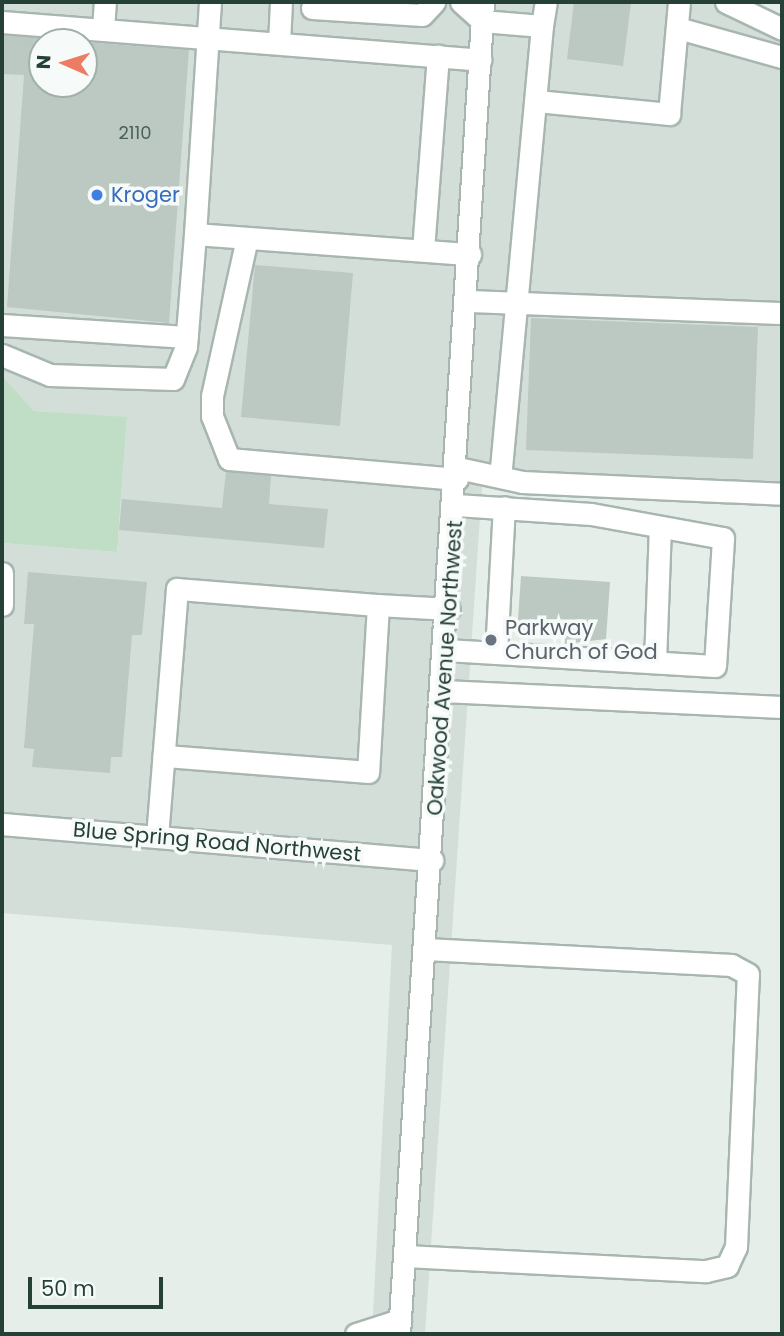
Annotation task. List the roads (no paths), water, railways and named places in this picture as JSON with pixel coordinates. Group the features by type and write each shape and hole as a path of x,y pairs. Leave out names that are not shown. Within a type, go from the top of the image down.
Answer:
{"street":[{"path":"103,29 105,2"},
{"path":"2,355 50,375 164,382 181,365 187,337 210,2"},
{"path":"279,43 281,2"},
{"path":"309,45 312,5 422,15 434,2"},
{"path":"461,2 482,12 542,26"},
{"path":"499,475 513,303 546,2"},
{"path":"537,101 669,114 680,2"},
{"path":"726,2 782,29"},
{"name":"Oakwood Avenue Northwest","path":"400,1327 458,473 482,12"},
{"path":"2,22 480,60"},
{"path":"678,28 782,57"},
{"path":"423,250 438,56"},
{"path":"195,234 470,254"},
{"path":"247,237 212,397 229,459 499,475 522,482 782,494"},
{"path":"467,301 782,313"},
{"path":"2,325 187,337"},
{"path":"456,505 504,507 723,538 712,704"},
{"path":"496,653 504,507"},
{"path":"655,662 660,527"},
{"path":"2,573 2,605"},
{"path":"157,837 177,589 449,610"},
{"path":"164,756 368,772 378,604"},
{"path":"446,650 715,666"},
{"path":"443,691 782,707"},
{"name":"Blue Spring Road Northwest","path":"2,824 432,860"},
{"path":"405,1256 706,1270 727,1266 736,1247 748,974 731,965 426,949"},
{"path":"356,1334 400,1327"}],"place":[{"name":"Kroger","path":"97,195"},
{"name":"Parkway Church of God","path":"491,640"}]}
